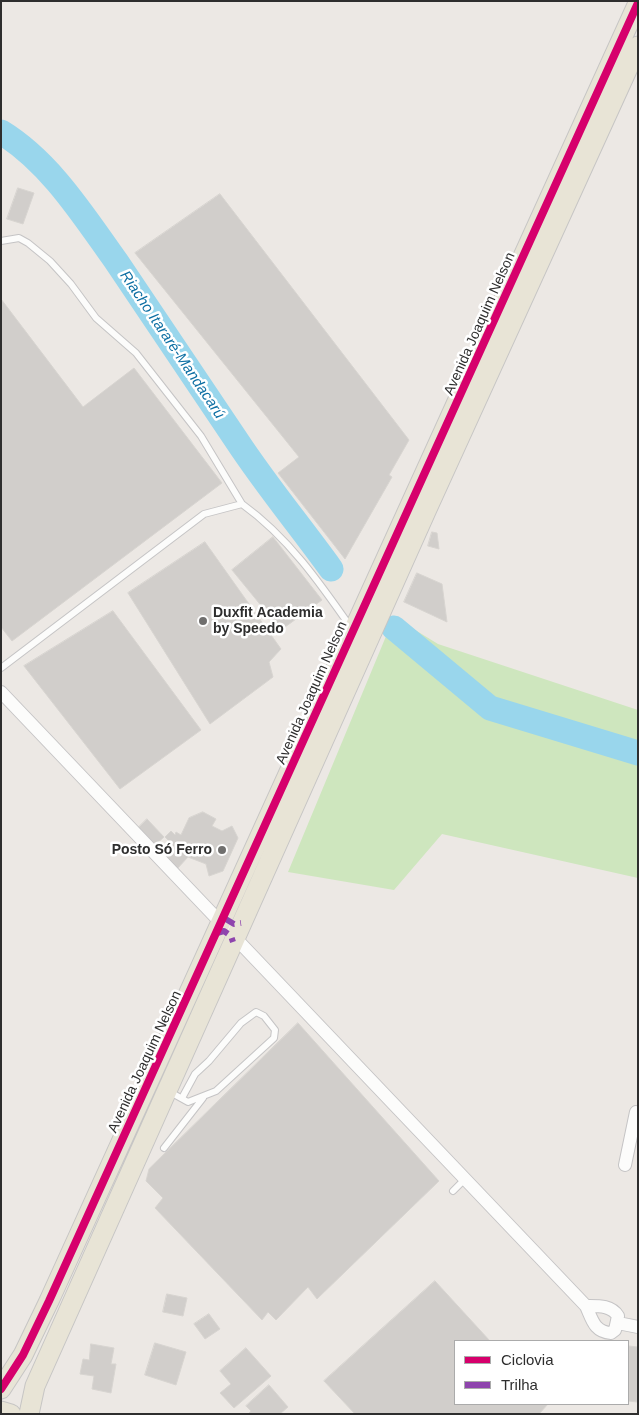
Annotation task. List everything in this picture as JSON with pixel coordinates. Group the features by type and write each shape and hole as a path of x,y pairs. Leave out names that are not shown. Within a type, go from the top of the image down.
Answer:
{"main road":[{"name":"Avenida Joaquim Nelson","path":"420,506 638,3"},
{"name":"Avenida Joaquim Nelson","path":"29,1414 35,1386 174,1094 235,937 402,545 638,46"},
{"name":"Avenida Joaquim Nelson","path":"2,1388 23,1355 45,1308 354,632 402,545"},
{"path":"1,1411 11,1414"}],"street":[{"path":"1,692 586,1306 594,1325 599,1330 611,1333 615,1330 618,1316 610,1308 586,1306"},
{"path":"625,1165 637,1108"},
{"path":"618,1323 638,1327"}],"lane":[{"path":"1,240 19,238 35,249 71,284 96,318 136,353 201,436 242,504 261,518 310,569 354,632"},
{"path":"1,668 204,514 242,504"},
{"path":"256,1012 260,1012 275,1030 274,1038 216,1091 203,1098 188,1102 174,1094 210,1060 241,1023 256,1012"},
{"path":"164,1148 203,1098"},
{"path":"453,1191 465,1178"}],"green space":[{"path":"394,617 438,644 638,710 638,878 442,834 394,890 288,872"}],"building":[{"path":"18,188 34,193 23,224 7,219"},
{"path":"220,194 409,440 389,475 392,477 345,559 278,473 299,457 135,253"},
{"path":"1,299 83,407 134,368 222,483 12,641 1,627"},
{"path":"432,532 437,533 439,549 428,546"},
{"path":"273,537 322,600 281,630 232,570"},
{"name":"Duxfit Academia by Speedo","path":"205,542 281,649 269,662 273,677 210,724 128,593"},
{"path":"417,573 442,584 447,622 404,602"},
{"path":"113,611 201,730 120,789 24,666"},
{"path":"203,812 216,819 212,826 222,831 232,826 238,838 223,871 209,876 206,864 188,857 177,869 161,853 171,843 165,837 171,831 175,835 176,832 181,835 189,818"},
{"path":"147,819 164,837 154,846 138,828"},
{"path":"298,1023 439,1181 317,1299 308,1287 276,1320 268,1312 262,1320 155,1208 163,1198 146,1181 149,1169"},
{"path":"435,1281 489,1340 454,1340 454,1405 547,1405 539,1414 355,1414 324,1381"},
{"path":"167,1294 187,1298 183,1316 163,1312"},
{"path":"209,1314 220,1329 205,1339 194,1324"},
{"path":"155,1343 186,1352 176,1385 145,1375"},
{"path":"91,1344 114,1348 111,1364 116,1364 111,1393 92,1389 94,1376 80,1374 83,1359 89,1360"},
{"path":"629,1346 638,1347 637,1402 629,1401"},
{"path":"246,1348 271,1376 234,1408 220,1393 231,1384 220,1371"},
{"path":"269,1385 288,1407 280,1414 248,1414 251,1411 246,1406"}],"waterway":[{"name":"Riacho Itararé-Mandacarú","path":"1,132 35,158 78,208 248,457 331,569"},
{"name":"Riacho Itararé-Mandacarú","path":"394,628 490,708 638,753"}],"marked path":[{"path":"224,918 234,924 241,923"},
{"path":"217,933 224,931 231,936 233,942"}],"cycle path":[{"path":"1,1389 23,1355 49,1301 638,3"}],"place":[{"name":"Duxfit Academia by Speedo","path":"203,621"},
{"name":"Posto Só Ferro","path":"222,850"}]}
